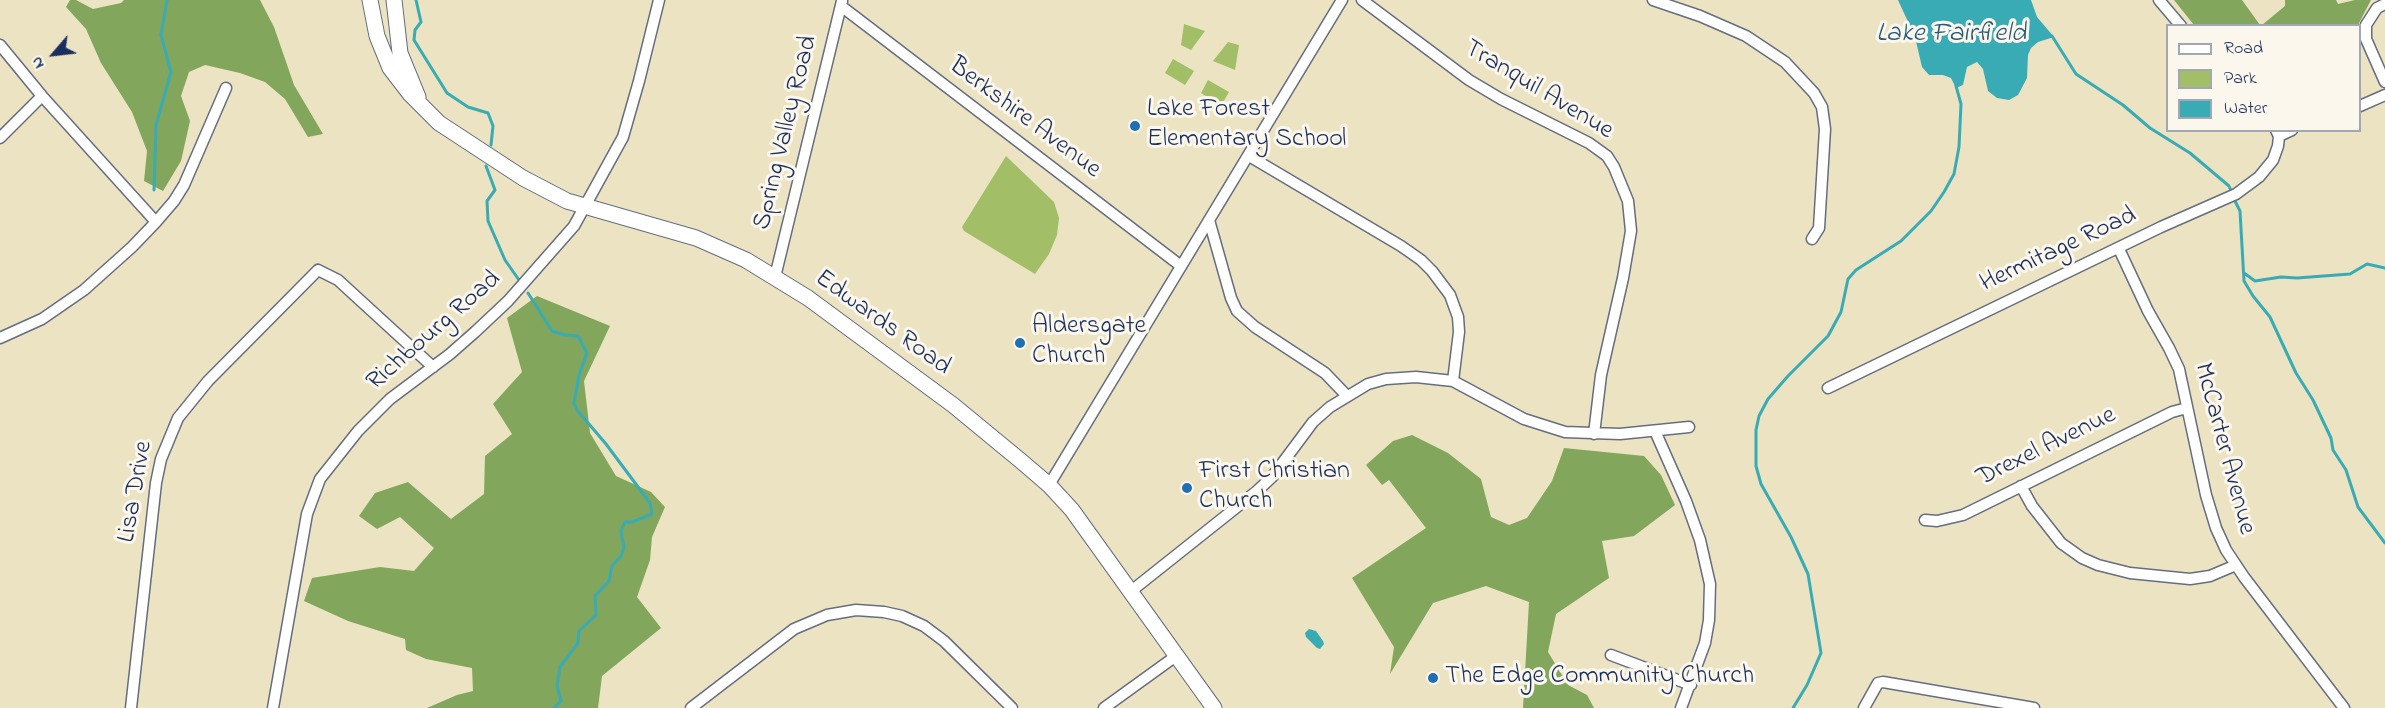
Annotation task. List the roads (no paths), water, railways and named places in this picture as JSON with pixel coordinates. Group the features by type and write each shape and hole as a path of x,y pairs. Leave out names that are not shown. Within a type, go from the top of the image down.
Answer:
{"street":[{"name":"Edwards Road","path":"370,0 377,36 390,68 410,94 439,123 523,178 567,201 696,237 727,250 808,298 953,405 1048,485 1072,510 1214,708"},
{"name":"Edwards Road","path":"394,0 400,53 416,93 425,107"},
{"name":"Richbourg Road","path":"273,708 307,514 314,491 328,467 358,431 390,399 475,332 508,301 564,239 585,207 623,137 659,0"},
{"path":"1048,485 1342,0"},
{"name":"Tranquil Avenue","path":"1362,0 1468,80 1589,143 1607,156 1614,167 1628,201 1631,231 1601,375 1594,434"},
{"path":"1653,0 1700,16 1746,36 1785,62 1814,93 1822,107 1825,129 1819,228 1812,240"},
{"path":"2159,0 2179,24"},
{"name":"Berkshire Avenue","path":"842,3 1181,266"},
{"name":"Spring Valley Road","path":"775,277 842,3"},
{"path":"2385,4 2377,8 2366,25 2366,39 2385,82"},
{"path":"0,45 42,96 156,222"},
{"path":"0,338 42,319 84,290 156,222 184,185 226,88"},
{"path":"0,138 42,96"},
{"path":"2361,106 2385,96"},
{"name":"Hermitage Road","path":"1828,387 2232,196 2266,170 2278,146 2277,133"},
{"path":"1249,156 1401,246 1432,271 1450,295 1458,317 1459,332 1453,381"},
{"path":"1209,220 1231,298 1237,311 1254,327 1325,373 1347,396"},
{"name":"McCarter Avenue","path":"2119,249 2148,311 2175,358 2183,383 2213,517 2223,544 2236,565 2344,708"},
{"name":"Lisa Drive","path":"130,708 156,483 169,437 191,399 318,270 344,285 433,367"},
{"path":"1130,592 1257,492 1272,477 1313,422 1347,396 1368,384 1386,379 1416,376 1453,381 1509,412 1539,425 1565,432 1620,434 1689,427"},
{"name":"Drexel Avenue","path":"1925,520 1955,518 2172,412 2187,408"},
{"path":"1655,431 1686,501 1708,572 1709,620 1705,643 1681,708"},
{"path":"2020,486 2061,543 2082,558 2098,565 2130,573 2181,579 2210,576 2236,565"},
{"path":"691,708 794,630 827,615 856,610 902,616 924,626 944,641 1012,708"},
{"path":"1611,655 1691,685"},
{"path":"1104,708 1176,656"},
{"path":"1864,708 1878,683 1883,682 2034,708"}],"water":[{"name":"Lake Fairfield","path":"1898,0 2031,0 2037,17 2054,37 2038,42 2031,48 2028,55 2027,78 2018,95 2009,100 1997,98 1988,91 1983,69 1977,62 1967,67 1963,85 1956,88 1951,78 1943,75 1929,75 1922,67 1915,37"},
{"path":"1309,629 1316,631 1323,641 1324,644 1320,649 1306,637 1305,633"}],"waterway":[{"path":"154,190 156,125 171,72 161,35 167,0"},
{"path":"416,0 421,22 415,30 414,40 447,93 468,107 488,113 493,126 491,145"},
{"path":"2052,36 2076,74 2123,105 2150,128 2190,153 2229,186 2232,193"},
{"path":"1793,708 1807,685 1821,653 1808,574 1791,537 1761,484 1756,466 1756,430 1759,416 1768,399 1828,336 1841,312 1848,279 1856,270 1901,241 1931,211 1944,192 1954,174 1959,147 1961,104 1956,86"},
{"path":"486,166 495,190 487,201 488,221 505,260 519,280"},
{"path":"2234,199 2240,211 2244,281 2270,317 2296,373 2313,400 2331,438 2333,450 2346,470 2358,507 2385,543"},
{"path":"2244,273 2255,281 2281,277 2350,274 2367,264 2385,268"},
{"path":"528,293 552,331 578,336 587,353 579,375 574,403 577,410 606,444 650,503 652,514 632,522 625,522 621,531 624,548 621,556 612,566 609,581 595,596 596,615 579,631 578,643 560,667 557,686 561,701 554,708"}],"place":[{"name":"Lake Forest Elementary School","path":"1135,126"},
{"name":"Aldersgate Church","path":"1020,343"},
{"name":"First Christian Church","path":"1187,488"},
{"name":"The Edge Community Church","path":"1433,678"}]}
